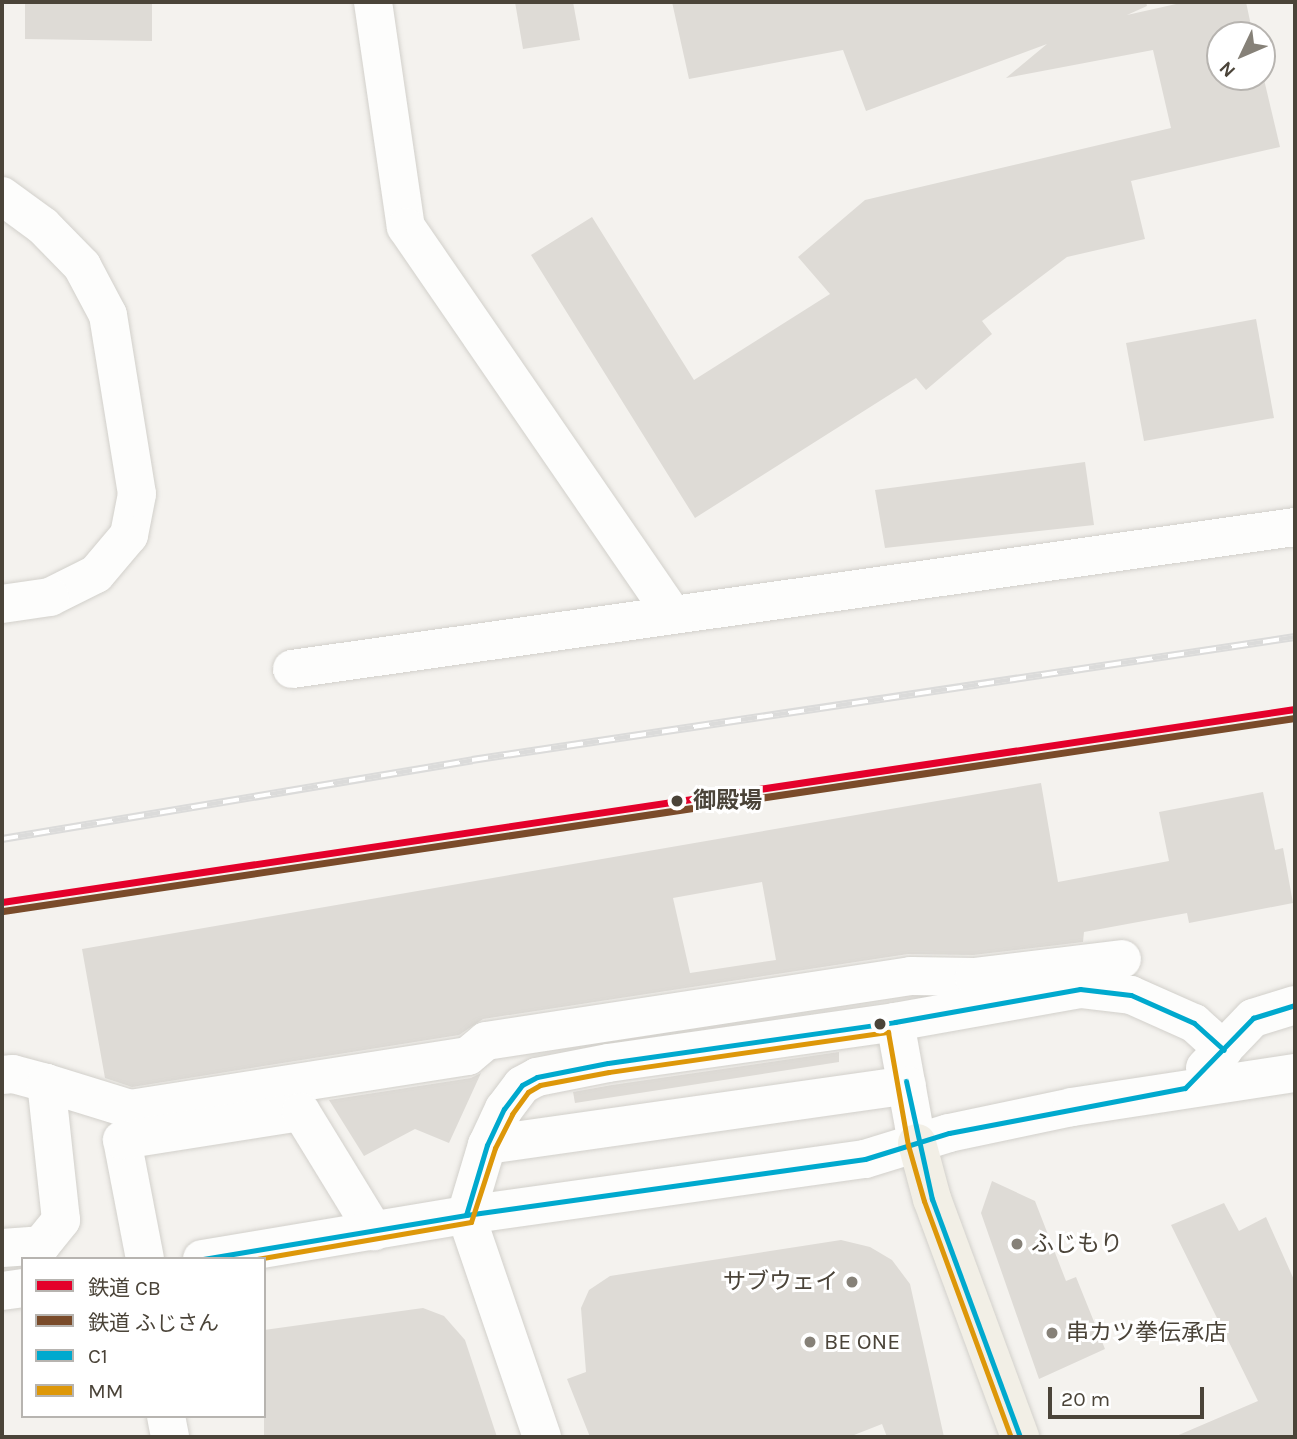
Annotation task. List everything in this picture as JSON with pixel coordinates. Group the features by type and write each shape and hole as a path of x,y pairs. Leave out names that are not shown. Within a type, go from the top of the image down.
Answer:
{"main road":[{"path":"917,1143 932,1199 1020,1437"}],"street":[{"path":"373,2 406,227 672,614"},
{"path":"2,196 44,226 82,266 108,315 138,494 129,536 96,574 50,597 2,604"},
{"path":"2,218 44,226"},
{"path":"292,669 1295,527"},
{"path":"2,1075 13,1074 130,1109 468,1056 486,1041 911,976 974,977 1122,959"},
{"path":"542,1437 466,1215 487,1145 504,1109 522,1085 537,1077 608,1063 895,1022 1080,989 1131,995 1194,1023 1224,1050"},
{"path":"1185,1088 1253,1018 1295,1005"},
{"path":"895,1022 917,1143"},
{"path":"214,1257 466,1215 865,1159 949,1133 1072,1107 1295,1073"},
{"path":"2,1248 41,1245 61,1220 46,1083"},
{"path":"487,1145 907,1085"},
{"path":"145,1257 122,1140 301,1112 374,1231"},
{"path":"2,1291 21,1288"},
{"path":"166,1418 170,1437"}],"building":[{"path":"25,2 152,2 152,41 25,39"},
{"path":"515,2 573,2 580,40 523,49"},
{"path":"672,2 1146,2 1147,6 1127,15 1185,2 1246,2 1250,21 1206,21 1206,91 1267,91 1280,147 1131,181 1145,239 1067,257 982,321 992,334 926,390 916,378 695,518 531,255 592,217 694,380 830,294 798,257 865,200 1171,128 1153,50 1006,78 1047,44 866,111 843,50 689,79"},
{"path":"1256,319 1274,418 1144,441 1126,343"},
{"path":"1085,462 1094,525 885,548 875,490"},
{"path":"1041,783 1058,882 1169,861 1159,812 1263,792 1275,850 1283,848 1293,903 1189,923 1187,913 1084,932 1083,942 973,955 908,954 483,1019 459,1035 132,1087 105,1078 82,949","holes":["762,882 776,960 690,973 673,898"]},
{"path":"839,1052 839,1062 575,1103 573,1092 612,1085"},
{"path":"481,1073 449,1143 415,1129 364,1156 329,1100 471,1078"},
{"path":"992,1181 1035,1201 1066,1281 1076,1277 1105,1349 1039,1379 981,1213"},
{"path":"1224,1203 1239,1231 1266,1217 1295,1282 1295,1437 1174,1437 1258,1401 1171,1225"},
{"name":"BE ONE","path":"841,1240 870,1247 892,1260 910,1284 944,1437 887,1437 882,1424 849,1437 590,1437 567,1379 586,1372 581,1308 589,1290 610,1276"},
{"path":"423,1308 444,1316 465,1340 497,1437 264,1437 266,1330"}],"railway":[{"path":"2,839 472,760 1295,637"}],"rail line":[{"name":"CB","path":"2,902 1295,709"},
{"name":"ふじさん","path":"3,911 1295,718"}],"transit line":[{"name":"C1","path":"466,1215 487,1145 504,1109 522,1085 537,1077 608,1063 895,1022 1080,989 1131,995 1194,1023 1224,1050"},
{"name":"C1","path":"215,1257 466,1215 865,1159 949,1133 1185,1088 1253,1018 1295,1005"},
{"name":"MM","path":"266,1257 471,1222 495,1148 512,1114 528,1092 540,1085 609,1072 888,1032 908,1145 924,1201 1011,1437"},
{"name":"C1","path":"906,1081 932,1199 1020,1437"}],"place":[{"name":"御殿場","path":"677,801"},
{"name":"ふじもり","path":"1017,1244"},
{"name":"サブウェイ","path":"852,1282"},
{"name":"串カツ拳伝承店","path":"1052,1333"},
{"name":"BE ONE","path":"810,1342"}]}
